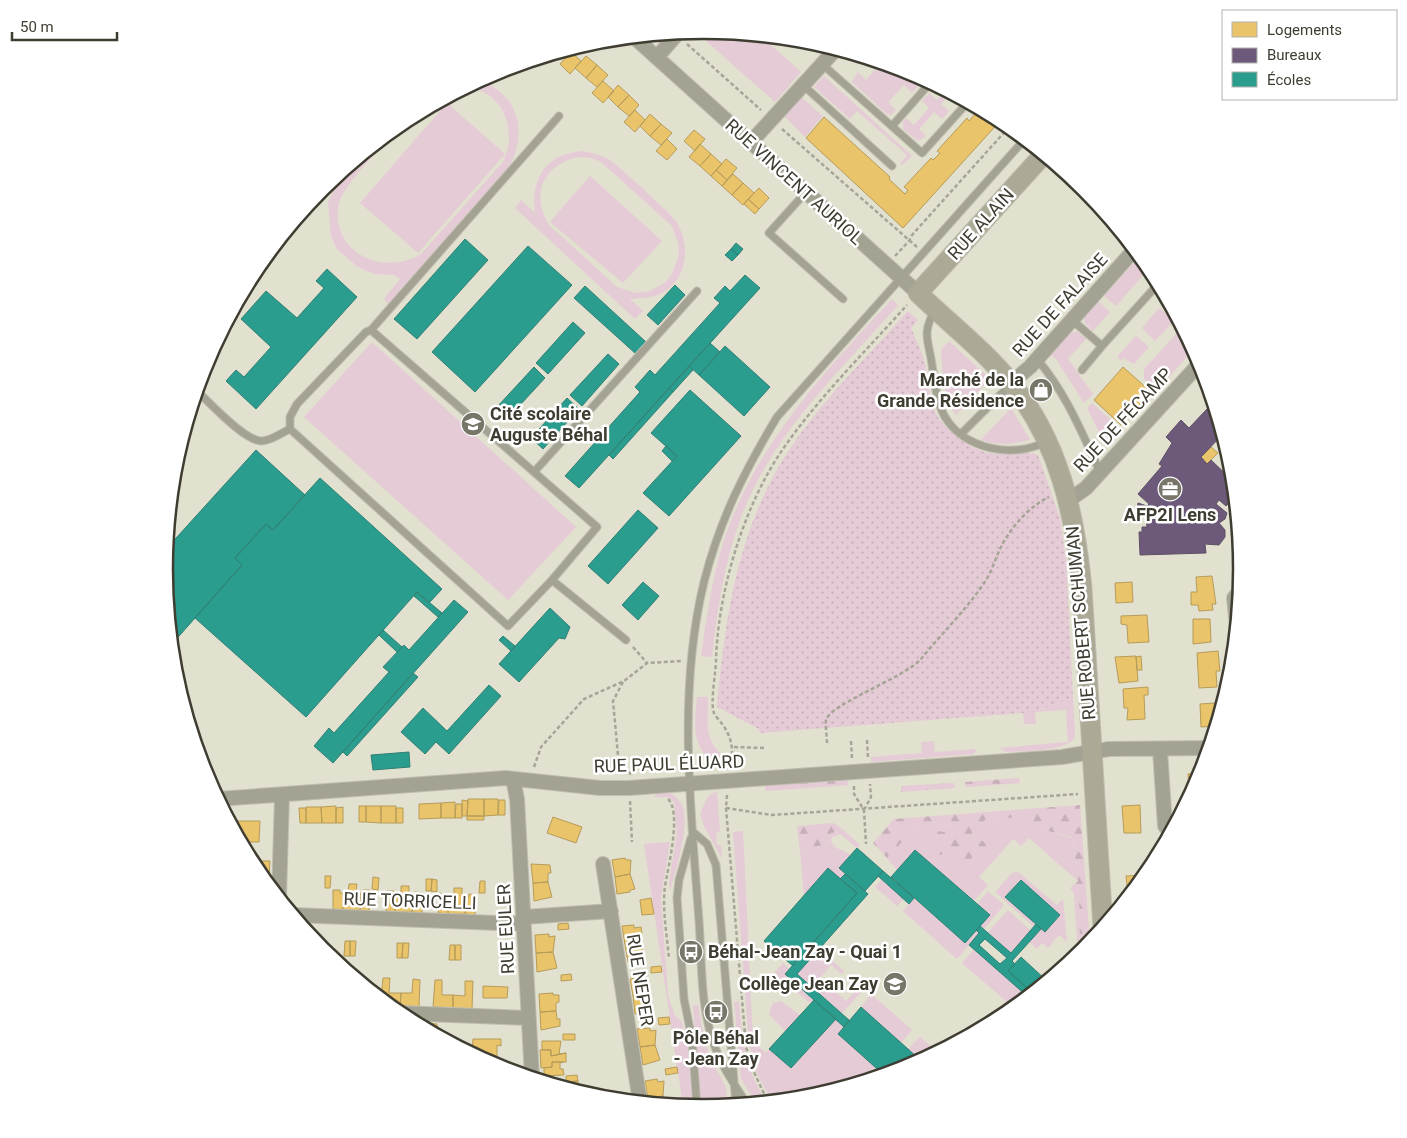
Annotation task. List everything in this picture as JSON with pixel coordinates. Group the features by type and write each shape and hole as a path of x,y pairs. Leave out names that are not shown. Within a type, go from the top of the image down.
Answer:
{"street":[{"path":"657,57 673,40"},
{"name":"RUE VINCENT AURIOL","path":"640,42 954,327"},
{"path":"751,142 831,55"},
{"name":"RUE ALAIN","path":"918,293 1039,159"},
{"name":"RUE DE FALAISE","path":"1011,383 1037,359 1130,255"},
{"name":"RUE ROBERT SCHUMAN","path":"954,327 1011,383 1046,441 1068,495 1078,547 1082,588 1102,919"},
{"name":"RUE DE FÉCAMP","path":"1068,495 1086,488 1194,369"},
{"name":"RUE PAUL ÉLUARD","path":"226,799 513,779 600,788 630,794 690,784 1062,757 1109,749 1202,748"},
{"path":"1160,750 1166,827"},
{"name":"RUE EULER","path":"513,779 517,799 531,1070"},
{"path":"278,886 282,796"},
{"name":"RUE NEPER","path":"603,864 639,1095"},
{"name":"RUE TORRICELLI","path":"302,915 524,921 611,911"},
{"path":"415,1014 528,1018"}],"lane":[{"path":"822,64 922,153 964,107"},
{"path":"803,85 892,166"},
{"path":"892,126 926,88"},
{"path":"371,330 597,527 552,580 508,626 290,429 290,417 297,404 366,332 371,330 559,116"},
{"path":"743,1098 723,1067 708,1023 693,832 687,738 692,662 704,584 729,503 777,417 1020,144"},
{"path":"806,192 769,233 843,298"},
{"path":"1082,370 1154,289"},
{"path":"534,472 697,291"},
{"path":"935,310 925,333 938,401 946,418 961,434 992,449 1036,447 1046,441"},
{"path":"1072,320 1102,346"},
{"path":"1037,359 1050,374 1070,406 1100,473"},
{"path":"961,434 1011,383"},
{"path":"202,396 244,434 260,441 274,438 290,429"},
{"path":"552,580 626,640"},
{"path":"693,832 706,844 716,865 735,1098"},
{"path":"693,832 679,880 677,898 684,1000 692,1039 696,1099"}],"path":[{"path":"684,40 771,120 923,253"},
{"path":"887,265 1004,132"},
{"path":"765,1096 752,1068 746,1047 726,808 728,781 734,747 729,734 713,712 720,620 741,534 768,475 782,450 811,412 918,293"},
{"path":"828,743 826,720 830,714 840,706 889,682 915,666 986,580 1003,543 1022,518 1040,502 1068,495"},
{"path":"626,640 646,663"},
{"path":"533,781 534,765 541,747 584,698 624,681 646,663 684,661"},
{"path":"624,681 613,701 619,766 630,773 632,842"},
{"path":"734,747 764,748"},
{"path":"854,781 854,794 864,810 866,844"},
{"path":"864,810 871,797 870,782"},
{"path":"620,800 630,794"},
{"path":"726,808 772,815 1080,794"},
{"path":"665,798 671,803 674,833 664,899 670,963"}],"green space":[{"path":"704,39 768,43 801,72 775,102"},
{"path":"877,68 919,85 912,93 904,85 888,102 896,110 891,115 887,114 852,82 858,72 866,80"},
{"path":"824,76 912,156 902,165 900,164 907,155 857,111 850,119 814,87"},
{"path":"488,85 493,87 504,95 516,116 518,139 510,166 388,304 384,299 400,279 394,275 374,274 358,267 337,249 331,236 328,202 334,189 378,151 350,183 340,200 338,217 341,232 349,245 360,254 374,261 389,263 405,261 421,254 503,162 509,138 505,115 491,97 476,90"},
{"path":"929,93 937,100 942,95 947,98 941,104 949,111 942,119 934,112 919,129 926,136 918,141 903,129 903,122 906,118 914,125 929,108 922,101"},
{"path":"801,97 823,116 805,137 784,116"},
{"path":"448,104 505,154 418,253 360,203 444,107"},
{"path":"583,151 599,155 614,163 676,221 681,230 685,251 681,271 669,288 660,294 630,299 643,311 635,319 515,208 521,200 535,213 534,200 539,178 550,162 570,153","holes":["577,157 591,158 601,162 672,226 678,243 679,255 672,274 665,283 647,292 636,293 617,287 549,225 543,214 541,203 543,183 548,174 565,161"]},
{"path":"590,176 662,241 623,283 550,222"},
{"path":"1135,261 1144,274 1116,306 1104,296"},
{"path":"892,299 898,305 809,405 769,460 753,489 740,520 725,571 712,657 701,656 710,596 720,552 739,503 755,470 774,439 796,409"},
{"path":"1098,301 1110,312 1093,331 1085,323 1084,317"},
{"path":"1159,308 1169,316 1171,324 1155,341 1142,328"},
{"path":"908,311 918,320 911,328 924,360 934,409 942,423 965,443 981,451 995,454 1027,453 1038,455 1060,518 1066,560 1073,698 1035,712 760,733 759,729 717,707 731,601 749,533 762,500 778,468 810,420"},
{"path":"1072,332 1078,332 1086,339 1068,359 1093,394 1084,403 1056,359 1050,354"},
{"path":"1178,332 1188,355 1161,386 1158,383 1154,387 1144,379 1144,369"},
{"path":"1136,336 1149,347 1134,364 1123,358 1121,361 1117,357"},
{"path":"949,341 990,379 956,415 948,400 943,375 941,350"},
{"path":"372,342 576,527 508,600 304,417"},
{"path":"1092,403 1122,430 1108,446 1105,444 1087,408"},
{"path":"1011,408 1030,440 1006,444 981,440"},
{"path":"697,697 708,697 708,731 713,744 725,758 718,768 703,752 696,736"},
{"path":"1073,698 1075,736 1071,741 1064,745 1045,750 1006,752 1000,748 1068,742 1066,710 1035,712"},
{"path":"1035,712 1036,724 1024,724 1023,713"},
{"path":"934,741 935,752 976,749 974,754 871,762 871,757 922,753 921,742"},
{"path":"1019,778 1020,783 966,787 965,782"},
{"path":"847,779 848,785 766,791 765,786"},
{"path":"954,783 955,788 901,792 901,786"},
{"path":"655,791 670,792 681,803 684,811 685,822 682,847 670,891 669,883 677,833 674,802 668,797 655,797"},
{"path":"717,791 720,832 716,833 717,845 721,845 722,859 704,826 700,813 708,796"},
{"path":"1080,805 1089,932 1080,942 1079,890 1076,883 1078,881 1072,837 1032,827 1028,817 985,819 982,827 972,832 975,840 983,841 992,853 986,860 975,854 965,866 944,849 941,855 932,853 932,841 937,831 963,835 964,824 899,826 894,833 902,842 887,858 873,843 894,819"},
{"path":"1028,817 1033,827 1072,838 1078,881 1029,838 1021,846 1013,839 979,877 988,885 974,901 915,850 897,870 887,858 901,842 894,833 899,826 965,824 963,835 944,849 975,840 972,831 985,819"},
{"path":"834,823 842,829 830,834 826,844 800,851 797,826"},
{"path":"842,829 860,845 857,848 840,834 832,837 831,841 835,847 851,855 839,868 845,874 840,879 828,868 804,895 800,851 826,844 830,834"},
{"path":"743,831 753,1041 766,1053 769,1049 791,1068 836,1019 844,1027 838,1034 878,1070 841,1081 769,1095 757,1074 749,1045 733,832"},
{"path":"670,842 661,897 668,996 675,1016 681,1021 688,1042 692,1099 682,1098 644,844"},
{"path":"1018,872 1057,905 1063,899 1067,942 1059,935 1048,948 1042,943 1037,949 1029,942 1041,929 1045,931 1060,915 1020,880 1005,897 1036,924 1034,927 995,892 1012,873"},
{"path":"882,879 904,899 897,906 875,887"},
{"path":"1076,883 1079,890 1080,942 1077,945 1074,893 1070,888"},
{"path":"988,891 1004,905 984,929 980,926 990,915 977,904"},
{"path":"914,898 965,943 976,930 979,933 957,959 903,911"},
{"path":"1008,910 1031,931 1011,953 988,932"},
{"path":"819,949 844,971 842,974 831,965 820,978 846,1001 857,989 846,979 849,975 865,988 842,1013 797,974"},
{"path":"974,949 1023,992 1008,1003 962,963"},
{"path":"783,963 790,969 785,975 814,1000 810,1003 774,973"},
{"path":"871,994 912,1030 901,1043 861,1007"},
{"path":"739,1001 746,1053 753,1076 763,1096 752,1097 741,1079 734,1002"},
{"path":"781,1001 800,1015 785,1031 769,1014 773,1003"},
{"path":"693,1005 698,1005 705,1043 726,1087 727,1098 700,1099"},
{"path":"920,1037 932,1048 915,1055 908,1049"}],"building: Logements":[{"path":"574,55 581,61 570,74 560,64 567,57"},
{"path":"586,56 597,65 586,78 575,68"},
{"path":"597,65 608,75 597,87 586,78"},
{"path":"603,81 614,91 603,103 592,93"},
{"path":"618,85 629,95 618,107 608,97"},
{"path":"629,95 639,105 629,116 618,107"},
{"path":"635,110 645,120 635,132 624,122"},
{"path":"650,114 661,124 650,136 640,126"},
{"path":"975,114 995,126 903,228 806,138 824,117 890,177 889,179 905,194 908,190 904,187 931,158 933,160 940,153 937,151 967,118 969,121"},
{"path":"661,124 672,133 661,145 650,136"},
{"path":"694,130 705,139 695,151 684,141"},
{"path":"667,139 677,149 667,160 656,151"},
{"path":"700,144 711,154 700,166 689,157"},
{"path":"711,154 722,164 711,176 700,166"},
{"path":"726,159 737,168 727,180 716,170"},
{"path":"716,170 727,180 722,186 711,176"},
{"path":"733,174 743,183 732,195 722,186"},
{"path":"743,183 754,193 743,205 732,195"},
{"path":"759,188 769,198 759,209 748,199"},
{"path":"748,199 759,209 755,214 744,204"},
{"path":"1123,367 1151,392 1121,425 1094,400"},
{"path":"1211,447 1218,453 1207,464 1201,457"},
{"path":"1212,576 1216,604 1212,604 1213,610 1199,611 1198,605 1191,605 1191,592 1197,592 1196,577"},
{"path":"1132,582 1133,602 1116,603 1115,583"},
{"path":"1147,615 1149,642 1128,643 1127,625 1121,624 1121,616"},
{"path":"1193,619 1210,619 1211,642 1193,644"},
{"path":"1218,651 1220,671 1216,671 1217,687 1199,688 1197,653"},
{"path":"1136,656 1138,681 1119,683 1115,657"},
{"path":"1141,656 1142,670 1137,670 1136,657"},
{"path":"1148,687 1148,695 1144,695 1145,719 1127,720 1128,708 1124,708 1123,689"},
{"path":"1216,703 1210,726 1201,727 1200,704"},
{"path":"1188,774 1192,774 1189,782"},
{"path":"468,799 484,799 484,816 467,816"},
{"path":"484,799 498,799 498,815 484,816"},
{"path":"462,800 468,801 467,816 462,816"},
{"path":"499,800 505,800 505,815 498,815"},
{"path":"455,802 455,818 441,818 441,803"},
{"path":"441,803 441,818 419,819 419,804"},
{"path":"456,804 462,804 462,818 455,818"},
{"path":"1140,805 1141,833 1124,833 1122,806"},
{"path":"336,806 336,823 322,823 321,807"},
{"path":"359,806 366,806 366,822 359,822"},
{"path":"366,806 381,806 381,823 366,822"},
{"path":"381,806 396,806 396,823 381,823"},
{"path":"306,807 321,807 322,823 306,823"},
{"path":"343,807 343,823 336,823 336,808"},
{"path":"299,808 306,808 306,823 300,823"},
{"path":"396,808 403,808 403,823 396,823"},
{"path":"467,816 484,816 484,820 467,820"},
{"path":"553,817 582,827 576,843 547,833"},
{"path":"238,821 260,821 259,842 249,842"},
{"path":"625,858 626,860 631,860 630,874 615,877 612,860"},
{"path":"261,861 270,861 269,873"},
{"path":"531,864 550,865 551,873 548,873 548,882 533,883"},
{"path":"630,874 635,889 630,890 630,892 617,894 615,877"},
{"path":"325,876 331,876 330,888 325,888"},
{"path":"1126,876 1136,876 1127,888"},
{"path":"373,877 379,878 378,890 372,889"},
{"path":"426,879 432,879 431,891 426,891"},
{"path":"432,879 437,880 437,892 431,891"},
{"path":"480,881 485,881 485,893 479,893"},
{"path":"548,882 552,897 534,901 533,883"},
{"path":"349,884 357,884 356,893 361,893 360,911 343,910 343,893 348,893"},
{"path":"401,886 409,886 409,895 413,895 412,912 395,912 396,895 401,895"},
{"path":"454,888 462,888 462,897 466,898 465,914 448,914 448,897 454,897"},
{"path":"333,890 340,890 340,893 343,893 343,910 333,909"},
{"path":"363,890 370,890 369,911 360,911 361,893"},
{"path":"387,891 394,891 393,895 396,895 395,912 386,911"},
{"path":"415,892 423,893 422,913 412,912 413,895 415,895"},
{"path":"439,893 446,894 446,897 448,897 448,914 438,913"},
{"path":"469,894 476,895 475,915 465,914 466,898 468,898"},
{"path":"651,898 654,914 642,915 640,900"},
{"path":"568,923 569,929 558,930 558,924"},
{"path":"634,925 634,928 641,927 642,934 638,934 640,942 625,945 622,926"},
{"path":"549,934 549,937 555,936 553,952 536,953 535,935"},
{"path":"345,941 350,941 350,956 344,956"},
{"path":"350,941 356,941 355,956 350,956"},
{"path":"640,942 645,957 628,962 625,945"},
{"path":"397,943 403,943 402,958 397,958"},
{"path":"403,943 409,943 408,958 402,958"},
{"path":"450,945 455,945 455,960 449,960"},
{"path":"455,945 461,945 461,960 455,960"},
{"path":"553,952 557,968 537,972 536,953"},
{"path":"661,966 662,972 651,973 651,967"},
{"path":"571,974 572,980 561,981 561,975"},
{"path":"642,977 643,980 649,979 648,994 633,996 630,979"},
{"path":"383,978 390,978 389,993 401,993 400,1004 382,991"},
{"path":"413,979 420,980 419,1007 404,1006 400,1004 401,993 412,993"},
{"path":"435,980 442,980 442,995 453,995 453,1008 433,1007"},
{"path":"465,981 473,981 472,1009 453,1008 453,995 465,996"},
{"path":"483,986 508,987 507,998 483,998"},
{"path":"553,993 553,995 559,995 556,1011 540,1012 539,994"},
{"path":"648,994 653,1010 635,1014 633,996"},
{"path":"556,1011 557,1019 560,1019 560,1026 541,1030 540,1012"},
{"path":"669,1017 670,1024 659,1025 658,1018"},
{"path":"650,1028 650,1031 656,1030 655,1045 640,1047 637,1029"},
{"path":"563,1034 575,1034 575,1040 563,1040"},
{"path":"473,1039 501,1039 501,1046 497,1045 497,1057 472,1047"},
{"path":"542,1041 561,1041 559,1054 566,1053 551,1056 551,1050 542,1050"},
{"path":"655,1045 660,1060 643,1065 640,1047"},
{"path":"540,1050 551,1050 551,1056 566,1053 566,1062 552,1062 552,1067 541,1068"},
{"path":"552,1062 563,1062 560,1063 560,1069 563,1069 564,1075 544,1074 544,1068 552,1067"},
{"path":"677,1067 678,1073 666,1075 665,1069"},
{"path":"577,1075 578,1081 566,1081 566,1076"},
{"path":"657,1079 658,1082 664,1081 663,1096 648,1096 645,1081"}],"building: Bureaux":[{"path":"1207,409 1210,412 1218,439 1201,457 1207,464 1211,460 1225,473 1229,502 1226,506 1219,500 1216,504 1227,513 1225,519 1219,523 1225,530 1225,537 1219,545 1205,544 1206,553 1140,555 1139,532 1142,532 1142,527 1147,527 1146,520 1165,519 1153,508 1144,515 1136,517 1138,503 1147,506 1149,504 1138,494 1162,466 1159,464 1172,443 1166,437 1181,420 1189,428"}],"building: Écoles":[{"path":"465,239 488,260 417,339 394,319"},
{"path":"736,243 743,249 738,255 731,249"},
{"path":"528,246 572,285 475,392 432,352"},
{"path":"731,249 738,255 732,261 725,255"},
{"path":"327,269 357,297 256,409 226,381 236,370 244,377 271,347 241,319 266,291 297,318 324,288 316,281"},
{"path":"745,275 760,288 579,488 565,476 640,392 635,387 650,370 655,375 720,303 714,298 725,286 730,291"},
{"path":"675,285 685,295 658,325 647,315"},
{"path":"585,286 646,342 636,354 574,298"},
{"path":"573,322 585,333 548,374 536,363"},
{"path":"710,343 720,352 699,375 689,366"},
{"path":"725,346 770,387 744,416 699,375"},
{"path":"608,354 619,364 582,406 570,395"},
{"path":"689,366 693,370 673,392 669,388"},
{"path":"534,367 545,378 508,418 497,407"},
{"path":"669,388 673,392 613,459 609,455"},
{"path":"690,390 741,436 669,516 643,493 677,456 651,433"},
{"path":"567,398 579,409 543,449 531,438"},
{"path":"666,446 677,456 672,461 662,451"},
{"path":"256,450 305,495 273,530 266,524 235,558 242,565 178,637 174,604 174,540"},
{"path":"320,478 442,589 429,603 417,592 306,717 195,618 242,565 235,558 266,524 273,530"},
{"path":"638,510 658,528 608,584 588,566"},
{"path":"643,582 659,596 638,620 622,605"},
{"path":"417,592 442,613 438,617 414,596"},
{"path":"454,600 468,612 333,763 314,746 329,728 334,733 389,672 383,667 404,645 409,650"},
{"path":"550,608 570,627 565,639 559,638 519,682 499,664"},
{"path":"383,630 402,647 397,652 379,635"},
{"path":"503,636 515,646 511,651 499,640"},
{"path":"413,673 418,677 347,756 343,752"},
{"path":"489,685 501,696 449,754 436,742 425,754 401,732 423,708 447,731"},
{"path":"409,752 410,767 373,770 371,755"},
{"path":"857,848 883,871 865,891 839,868"},
{"path":"915,850 990,915 965,943 891,877"},
{"path":"828,868 857,893 793,966 764,941"},
{"path":"883,871 914,898 909,904 878,876"},
{"path":"845,874 868,894 797,974 849,1020 844,1027 785,974 857,893 840,879"},
{"path":"1021,880 1060,915 1045,932 1005,897"},
{"path":"1036,924 1041,929 1012,961 1015,964 1008,971 1028,988 1023,992 969,945 979,933 976,930 980,926 1011,953","holes":["985,939 1007,958 1000,964 979,945"]},
{"path":"1021,957 1042,977 1028,988 1008,971"},
{"path":"814,1000 836,1019 791,1068 769,1049"},
{"path":"861,1007 915,1055 878,1070 838,1034"}],"place":[{"name":"Marché de la Grande Résidence","path":"1041,390"},
{"name":"Cité scolaire Auguste Béhal","path":"473,424"},
{"name":"AFP2I Lens","path":"1170,489"},
{"name":"Béhal-Jean Zay - Quai 1","path":"691,952"},
{"name":"Collège Jean Zay","path":"895,984"},
{"name":"Pôle Béhal - Jean Zay","path":"716,1012"}]}
